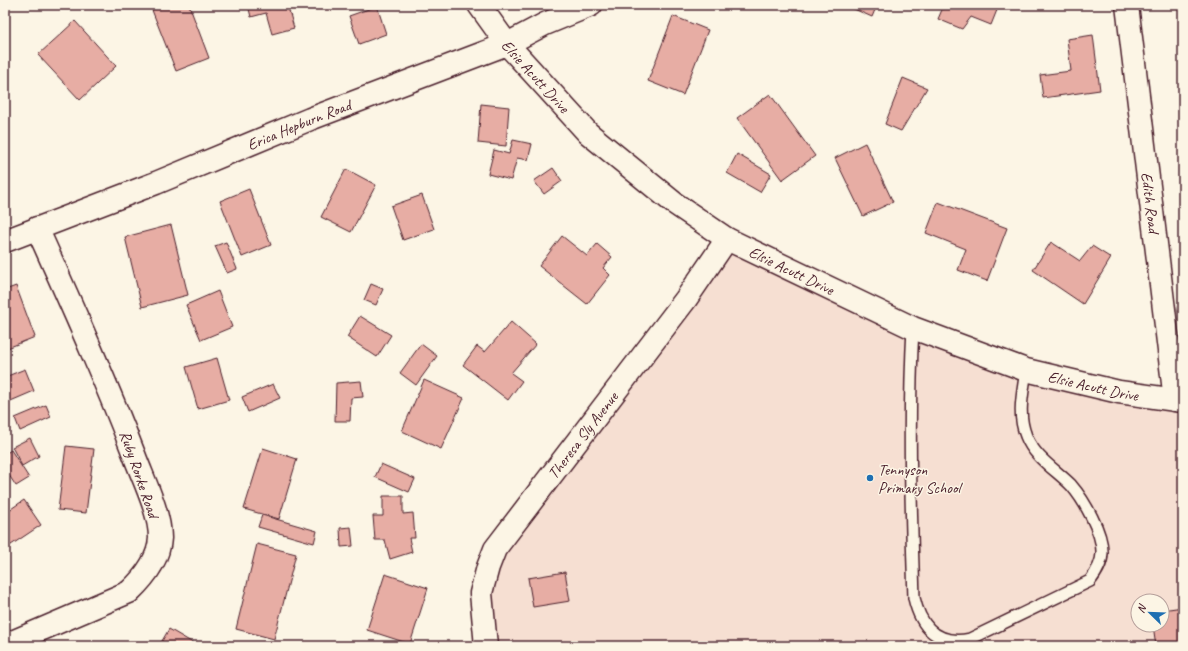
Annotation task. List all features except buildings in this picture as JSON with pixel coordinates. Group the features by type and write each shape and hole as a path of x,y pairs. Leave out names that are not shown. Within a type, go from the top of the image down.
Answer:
{"street":[{"name":"Elsie Acutt Drive","path":"479,5 507,44 588,133 674,203 727,239 913,328 1026,370 1119,392 1179,401"},
{"name":"Erica Hepburn Road","path":"5,241 156,183 310,119 507,44 545,24 591,5"},
{"name":"Edith Road","path":"1127,5 1179,401"},
{"name":"Ruby Rorke Road","path":"5,645 129,592 144,579 155,557 160,538 155,510 109,389 37,228"},
{"name":"Theresa Sly Avenue","path":"486,646 481,593 488,567 495,549 686,298 727,239"}],"lane":[{"path":"913,328 909,386 909,465 914,598 918,614 928,629 940,637 955,642 970,639 1090,581 1098,570 1102,553 1100,538 1085,504 1071,486 1037,453 1026,438 1020,411 1026,370"}],"shaded area":[{"name":"Tennyson Primary School","path":"730,247 915,333 1183,405 1183,646 493,646 488,595 494,566"}],"place":[{"name":"Tennyson Primary School","path":"870,478"}]}
